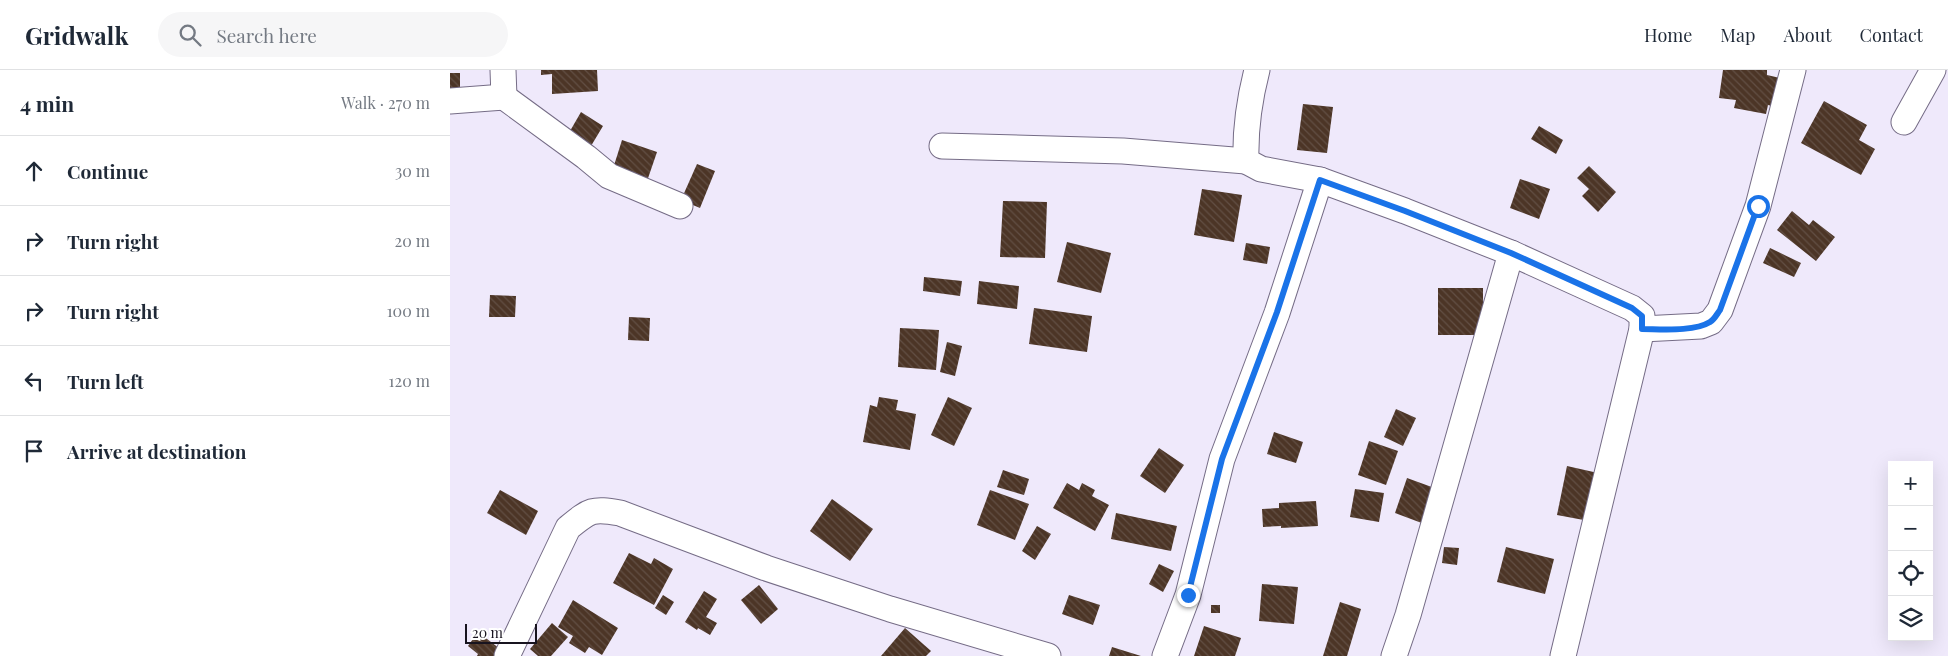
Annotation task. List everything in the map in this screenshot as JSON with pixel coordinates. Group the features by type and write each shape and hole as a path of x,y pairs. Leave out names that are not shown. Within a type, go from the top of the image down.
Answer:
{"street":[{"path":"503,70 504,97"},
{"path":"1246,161 1248,104 1257,70"},
{"path":"1642,329 1701,326 1711,322 1720,310 1758,206 1793,70"},
{"path":"1904,122 1933,70"},
{"path":"450,101 504,97 609,176 680,206"},
{"path":"942,146 1123,151 1246,161 1261,170 1320,180 1405,211 1511,253 1632,308 1642,316 1642,329 1564,656"},
{"path":"1165,656 1188,595 1222,459 1277,312 1320,180"},
{"path":"1394,656 1408,614 1511,253"},
{"path":"507,656 568,528 583,516 598,509 620,513 766,568 1048,656"}],"building":[{"path":"541,70 597,70 598,91 552,94 552,74 541,75"},
{"path":"1723,70 1767,70 1767,75 1780,78 1776,107 1768,105 1766,114 1734,108 1736,100 1719,98"},
{"path":"450,73 460,73 460,91 450,91"},
{"path":"1824,101 1867,125 1859,140 1875,149 1861,175 1801,143"},
{"path":"1303,104 1333,107 1327,153 1297,150"},
{"path":"581,112 603,126 588,151 566,138"},
{"path":"1539,126 1563,140 1556,154 1531,139"},
{"path":"622,140 657,152 645,187 611,175"},
{"path":"697,164 715,171 700,208 681,200"},
{"path":"1589,166 1616,192 1598,212 1582,196 1589,189 1577,178"},
{"path":"1520,179 1550,189 1539,219 1510,208"},
{"path":"1202,189 1242,195 1234,242 1194,235"},
{"path":"1003,201 1047,202 1045,258 1000,257"},
{"path":"1792,211 1809,225 1813,220 1835,237 1816,261 1777,230"},
{"path":"1067,242 1111,253 1101,293 1057,282"},
{"path":"1246,243 1270,247 1267,264 1243,260"},
{"path":"1770,248 1801,263 1794,277 1763,263"},
{"path":"924,277 962,281 960,296 923,291"},
{"path":"979,281 1019,286 1017,309 977,304"},
{"path":"1438,288 1483,288 1483,335 1438,335"},
{"path":"490,295 516,296 515,317 489,317"},
{"path":"1034,308 1092,316 1087,352 1029,344"},
{"path":"629,317 650,318 649,341 628,340"},
{"path":"900,328 939,330 936,370 898,367"},
{"path":"947,342 962,346 955,376 940,372"},
{"path":"879,397 898,400 896,410 916,414 910,450 863,442 870,405 877,407"},
{"path":"948,397 972,408 954,446 931,435"},
{"path":"1396,409 1416,418 1403,446 1384,437"},
{"path":"1274,432 1303,442 1296,463 1267,454"},
{"path":"1369,441 1398,451 1386,485 1358,475"},
{"path":"1159,448 1184,465 1165,493 1140,476"},
{"path":"1567,466 1598,473 1589,521 1557,515"},
{"path":"1003,470 1029,479 1024,495 997,487"},
{"path":"1407,478 1440,490 1427,525 1395,513"},
{"path":"1067,483 1079,490 1082,483 1095,490 1092,496 1109,505 1095,531 1053,508"},
{"path":"1355,489 1384,493 1379,522 1350,517"},
{"path":"500,490 538,511 526,535 487,513"},
{"path":"990,490 1029,504 1015,540 977,525"},
{"path":"832,499 873,529 850,561 810,531"},
{"path":"1316,501 1318,526 1263,527 1262,509 1279,508 1279,503"},
{"path":"1116,513 1177,526 1171,551 1111,539"},
{"path":"1037,526 1051,534 1035,560 1022,551"},
{"path":"1444,547 1459,548 1457,565 1442,563"},
{"path":"1506,547 1554,559 1545,594 1497,582"},
{"path":"629,553 651,564 654,558 673,569 654,605 613,583"},
{"path":"1159,564 1174,571 1163,592 1149,584"},
{"path":"1262,584 1298,587 1294,624 1259,621"},
{"path":"759,585 778,609 761,624 741,600"},
{"path":"704,591 717,599 706,617 717,623 710,635 698,628 697,630 685,622"},
{"path":"663,595 674,602 666,615 655,608"},
{"path":"1069,595 1100,605 1093,625 1062,614"},
{"path":"573,600 618,628 602,655 589,647 585,653 569,643 573,636 558,627"},
{"path":"1340,602 1361,609 1347,656 1323,656"},
{"path":"1211,605 1220,605 1220,613 1211,613"},
{"path":"552,623 568,637 551,656 538,656 530,649"},
{"path":"1204,626 1241,638 1235,656 1194,656"},
{"path":"905,628 931,651 926,656 881,656"},
{"path":"478,632 504,652 501,656 477,656 478,654 468,646"},
{"path":"1112,647 1141,656 1109,656"}],"route":[{"path":"1188,595 1222,459 1277,312 1320,180 1511,253 1632,308 1642,316 1642,329 1687,328 1711,322 1720,310 1758,206"}]}
